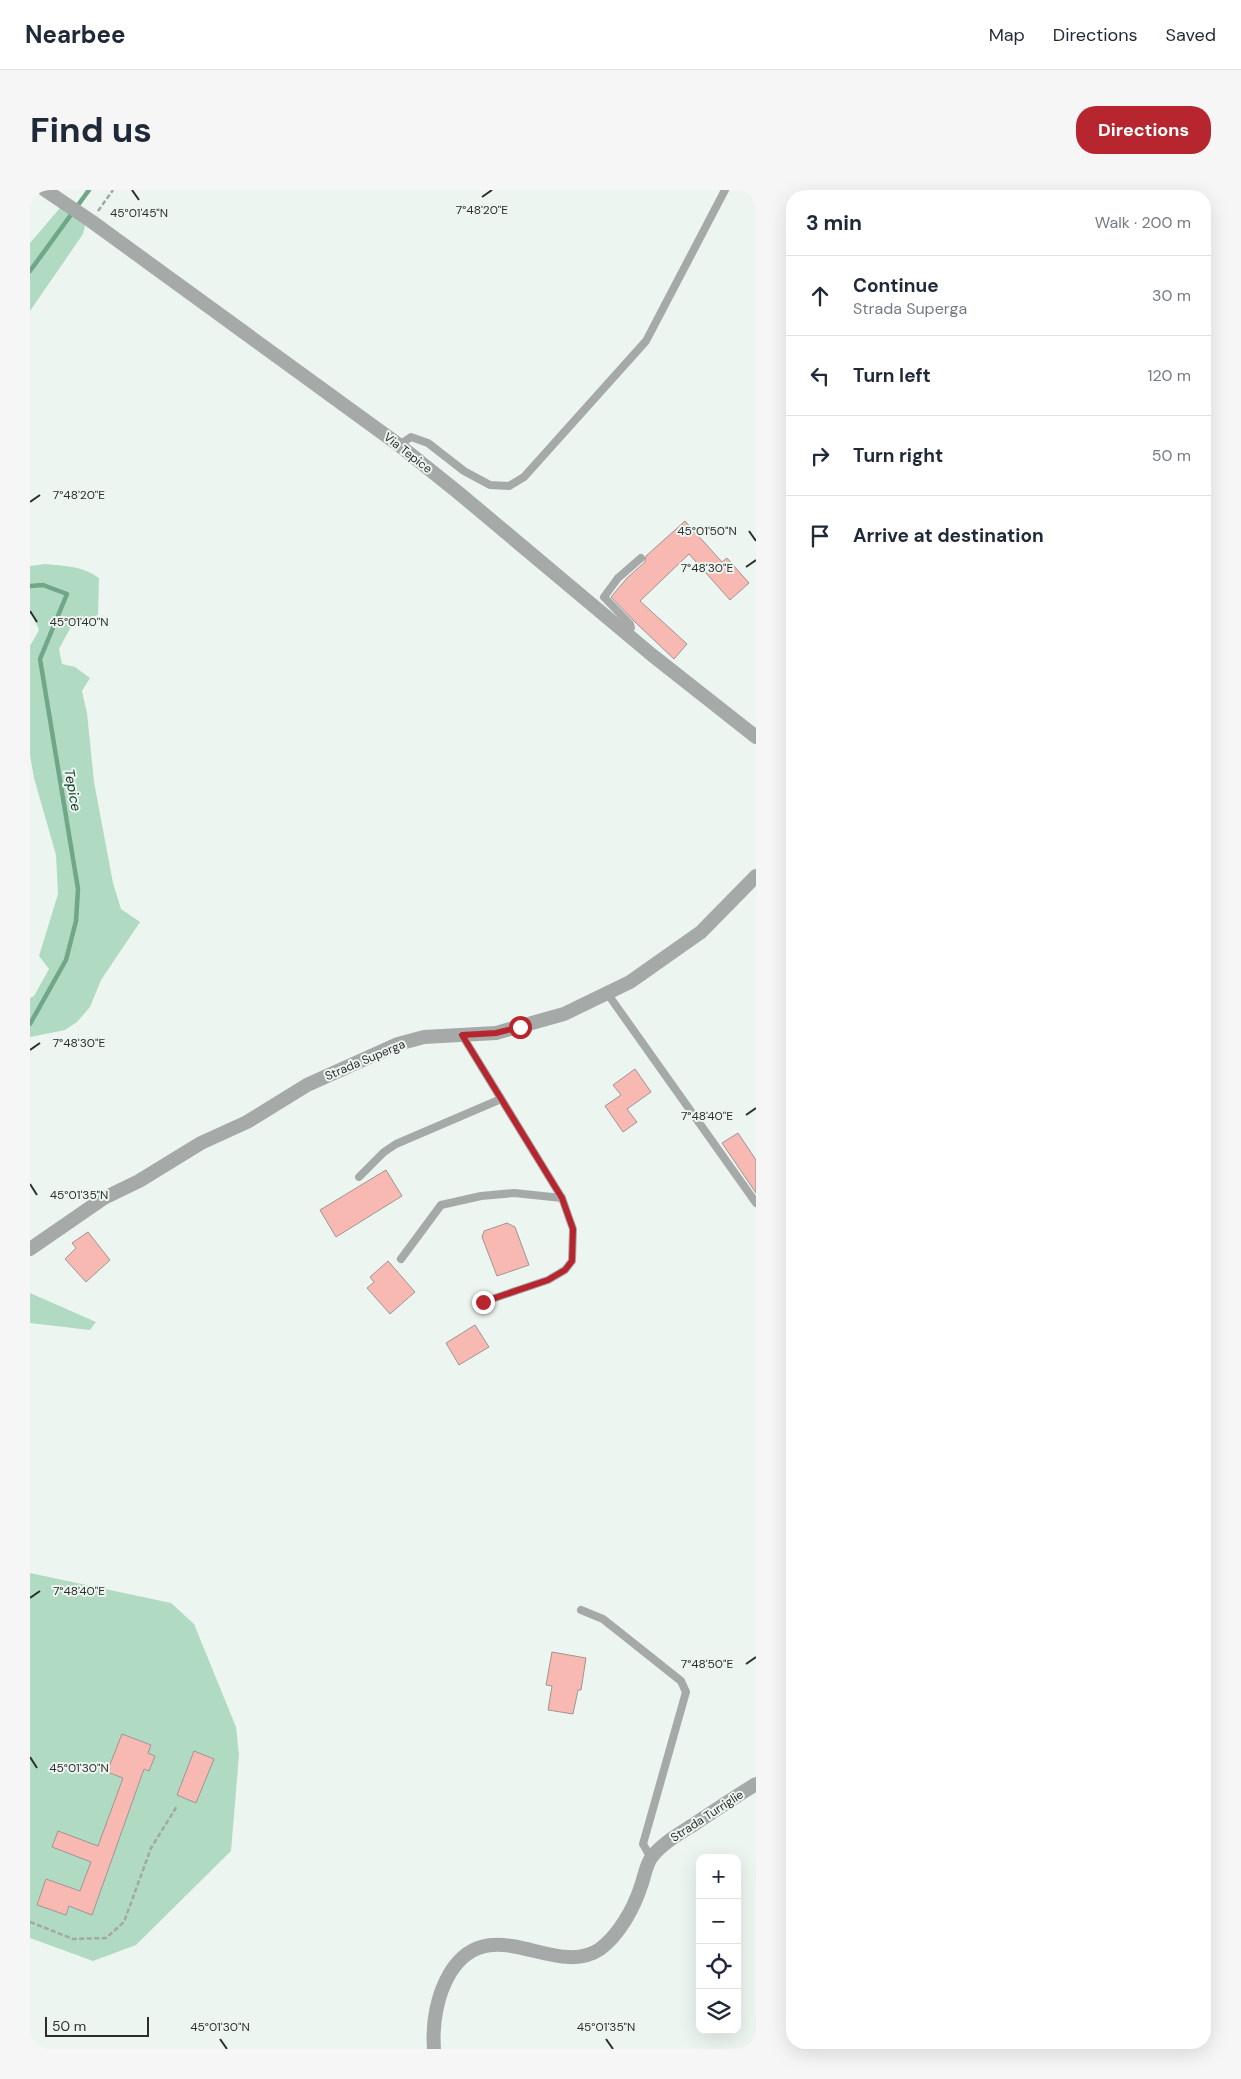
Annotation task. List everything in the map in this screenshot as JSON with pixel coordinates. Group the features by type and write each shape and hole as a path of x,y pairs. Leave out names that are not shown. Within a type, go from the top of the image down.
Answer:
{"street":[{"name":"Via Tepice","path":"45,190 69,205 398,445 460,494 625,633 756,737"},
{"name":"Strada Superga","path":"30,1248 104,1198 139,1181 201,1143 247,1122 307,1085 398,1044 424,1038 496,1033 564,1014 630,982 701,932 756,876"},
{"name":"Strada Turriglie","path":"434,2049 433,2034 437,2004 444,1983 456,1964 472,1951 487,1944 509,1945 556,1955 583,1956 600,1949 615,1933 636,1902 651,1858 668,1841 756,1784"}],"lane":[{"path":"398,445 411,437 428,443 464,471 490,485 509,486 524,478 646,341 725,190"},
{"path":"625,633 631,628 630,624 604,597 618,578 641,558"},
{"path":"607,993 756,1203"},
{"path":"462,1035 562,1198 573,1229 572,1261 565,1270 548,1280 483,1302"},
{"path":"359,1177 384,1152 396,1144 501,1099"},
{"path":"401,1259 441,1206 481,1196 514,1193 562,1198"},
{"path":"581,1610 603,1619 681,1681 686,1692 643,1844 651,1858"}],"path":[{"path":"89,220 114,190"},
{"path":"30,1922 74,1939 106,1938 124,1922 152,1848 177,1806"}],"green space":[{"path":"60,208 87,218 83,234 30,311 30,243"},
{"path":"45,564 80,569 99,578 98,615 73,623 59,649 62,664 75,667 90,678 82,691 87,713 94,782 113,883 121,909 140,922 101,980 90,1007 77,1022 65,1030 30,1037 30,998 34,996 49,969 39,956 58,894 56,855 34,778 30,755 30,646 39,630 33,616 30,614 30,566"},
{"path":"30,1293 96,1322 90,1330 30,1323"},
{"path":"30,1573 171,1603 194,1624 236,1727 239,1755 231,1851 136,1945 93,1961 30,1938"}],"building":[{"path":"685,521 722,562 727,558 749,583 730,600 689,554 640,601 687,644 674,659 611,597 627,578 645,562 646,556"},
{"path":"635,1069 651,1092 627,1109 637,1122 623,1132 605,1106 621,1095 613,1085"},
{"path":"738,1133 756,1160 756,1193 722,1143"},
{"path":"386,1170 402,1196 336,1237 320,1210"},
{"path":"507,1223 515,1227 529,1265 497,1276 482,1237 484,1231"},
{"path":"88,1232 110,1260 86,1282 65,1259 76,1248 72,1243"},
{"path":"388,1261 415,1292 390,1314 367,1288 374,1282 370,1277"},
{"path":"475,1325 489,1347 459,1365 446,1343"},
{"path":"552,1652 586,1658 581,1690 578,1690 573,1714 548,1710 552,1686 546,1685"},
{"path":"122,1734 151,1745 148,1753 155,1756 149,1771 144,1769 92,1915 69,1906 66,1915 37,1905 46,1879 80,1891 91,1862 52,1847 58,1831 98,1846 123,1778 107,1772"},
{"path":"194,1751 214,1759 196,1803 177,1795"}],"waterway":[{"name":"Tepice","path":"30,271 89,190"},
{"name":"Tepice","path":"30,586 43,585 67,594 40,659 78,889 76,921 66,960 30,1024"}],"route":[{"path":"483,1302 548,1280 565,1270 572,1261 573,1229 562,1198 462,1035 496,1033 520,1027"}]}
